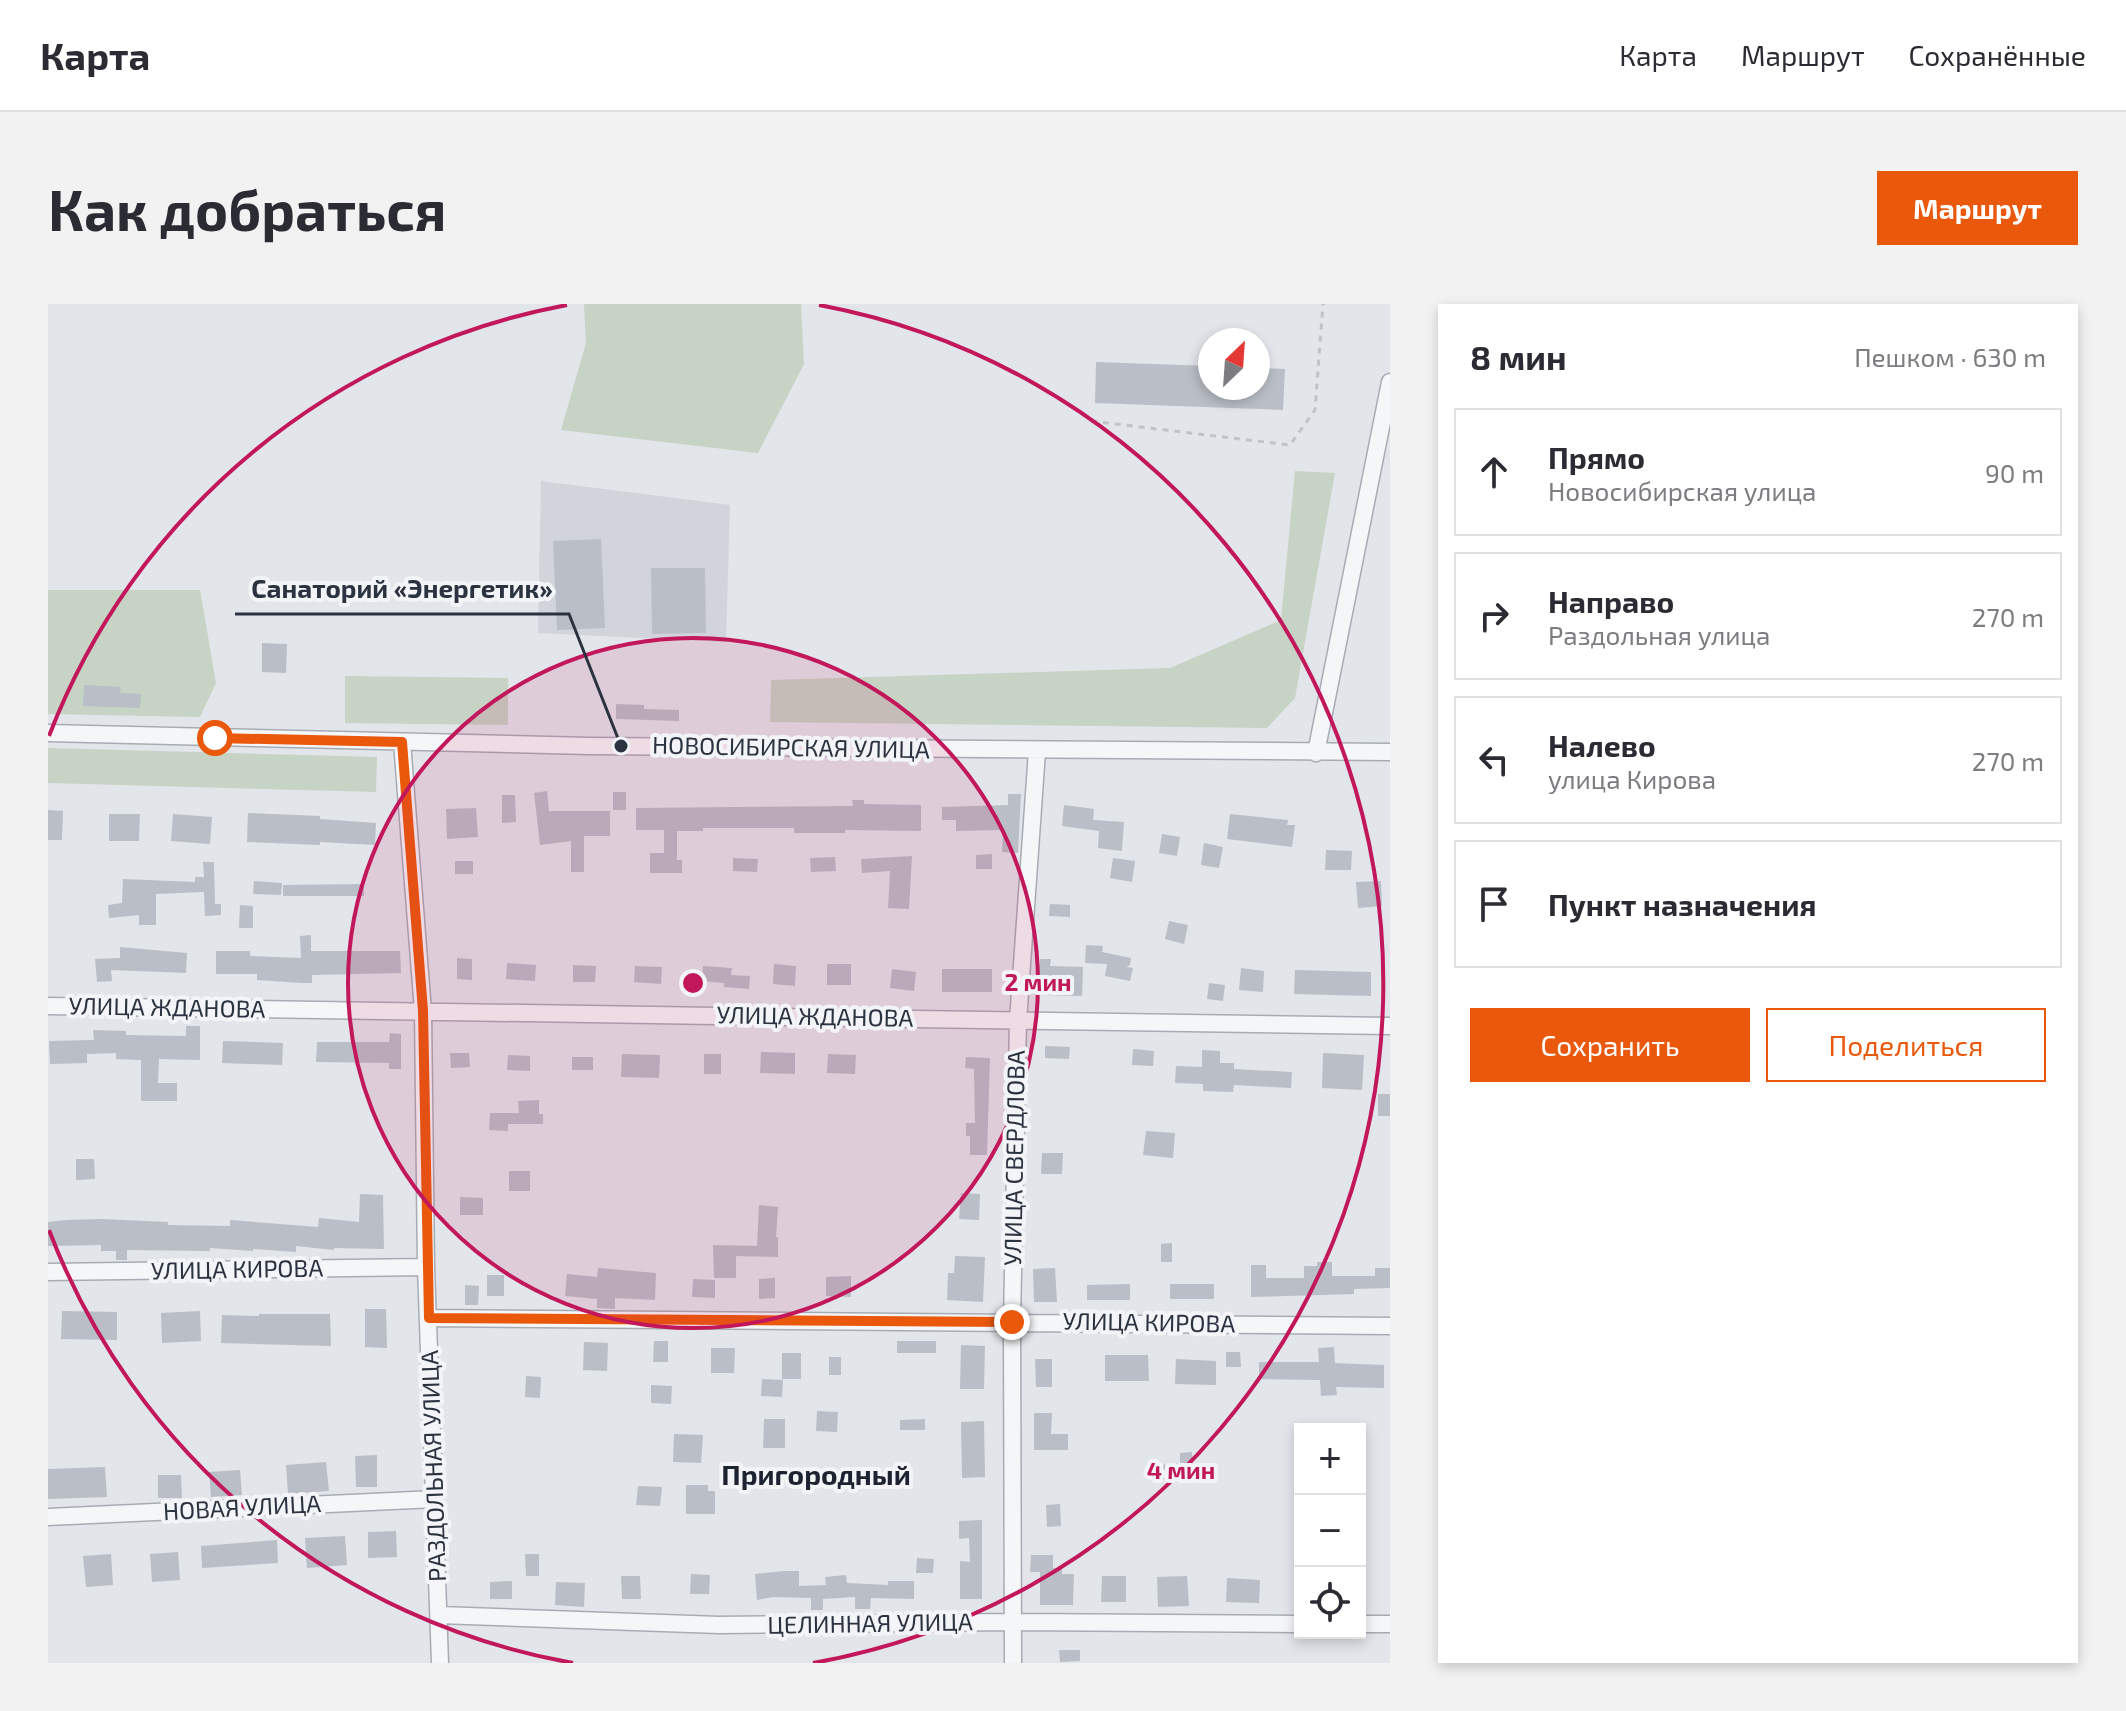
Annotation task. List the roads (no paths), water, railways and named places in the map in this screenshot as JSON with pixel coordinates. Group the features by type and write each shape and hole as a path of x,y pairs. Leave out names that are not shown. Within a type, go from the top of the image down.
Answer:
{"street":[{"path":"1316,753 1390,382"},
{"name":"НОВОСИБИРСКАЯ УЛИЦА","path":"48,733 402,742 1037,751 1390,752"},
{"name":"РАЗДОЛЬНАЯ УЛИЦА","path":"402,742 423,1011 426,1267 440,1663"},
{"name":"УЛИЦА СВЕРДЛОВА","path":"1013,1663 1012,1322 1018,1021 1037,751"},
{"name":"УЛИЦА ЖДАНОВА","path":"48,1006 1390,1026"},
{"name":"УЛИЦА КИРОВА","path":"48,1272 426,1267"},
{"name":"УЛИЦА КИРОВА","path":"429,1318 1390,1326"},
{"name":"НОВАЯ УЛИЦА","path":"48,1517 435,1499"},
{"name":"ЦЕЛИННАЯ УЛИЦА","path":"440,1615 719,1625 1012,1622 1294,1624"},
{"path":"1366,1624 1390,1624"}],"place":[{"name":"Санаторий «Энергетик»","path":"621,746"}],"district":[{"name":"Пригородный","path":"816,1475"}]}
